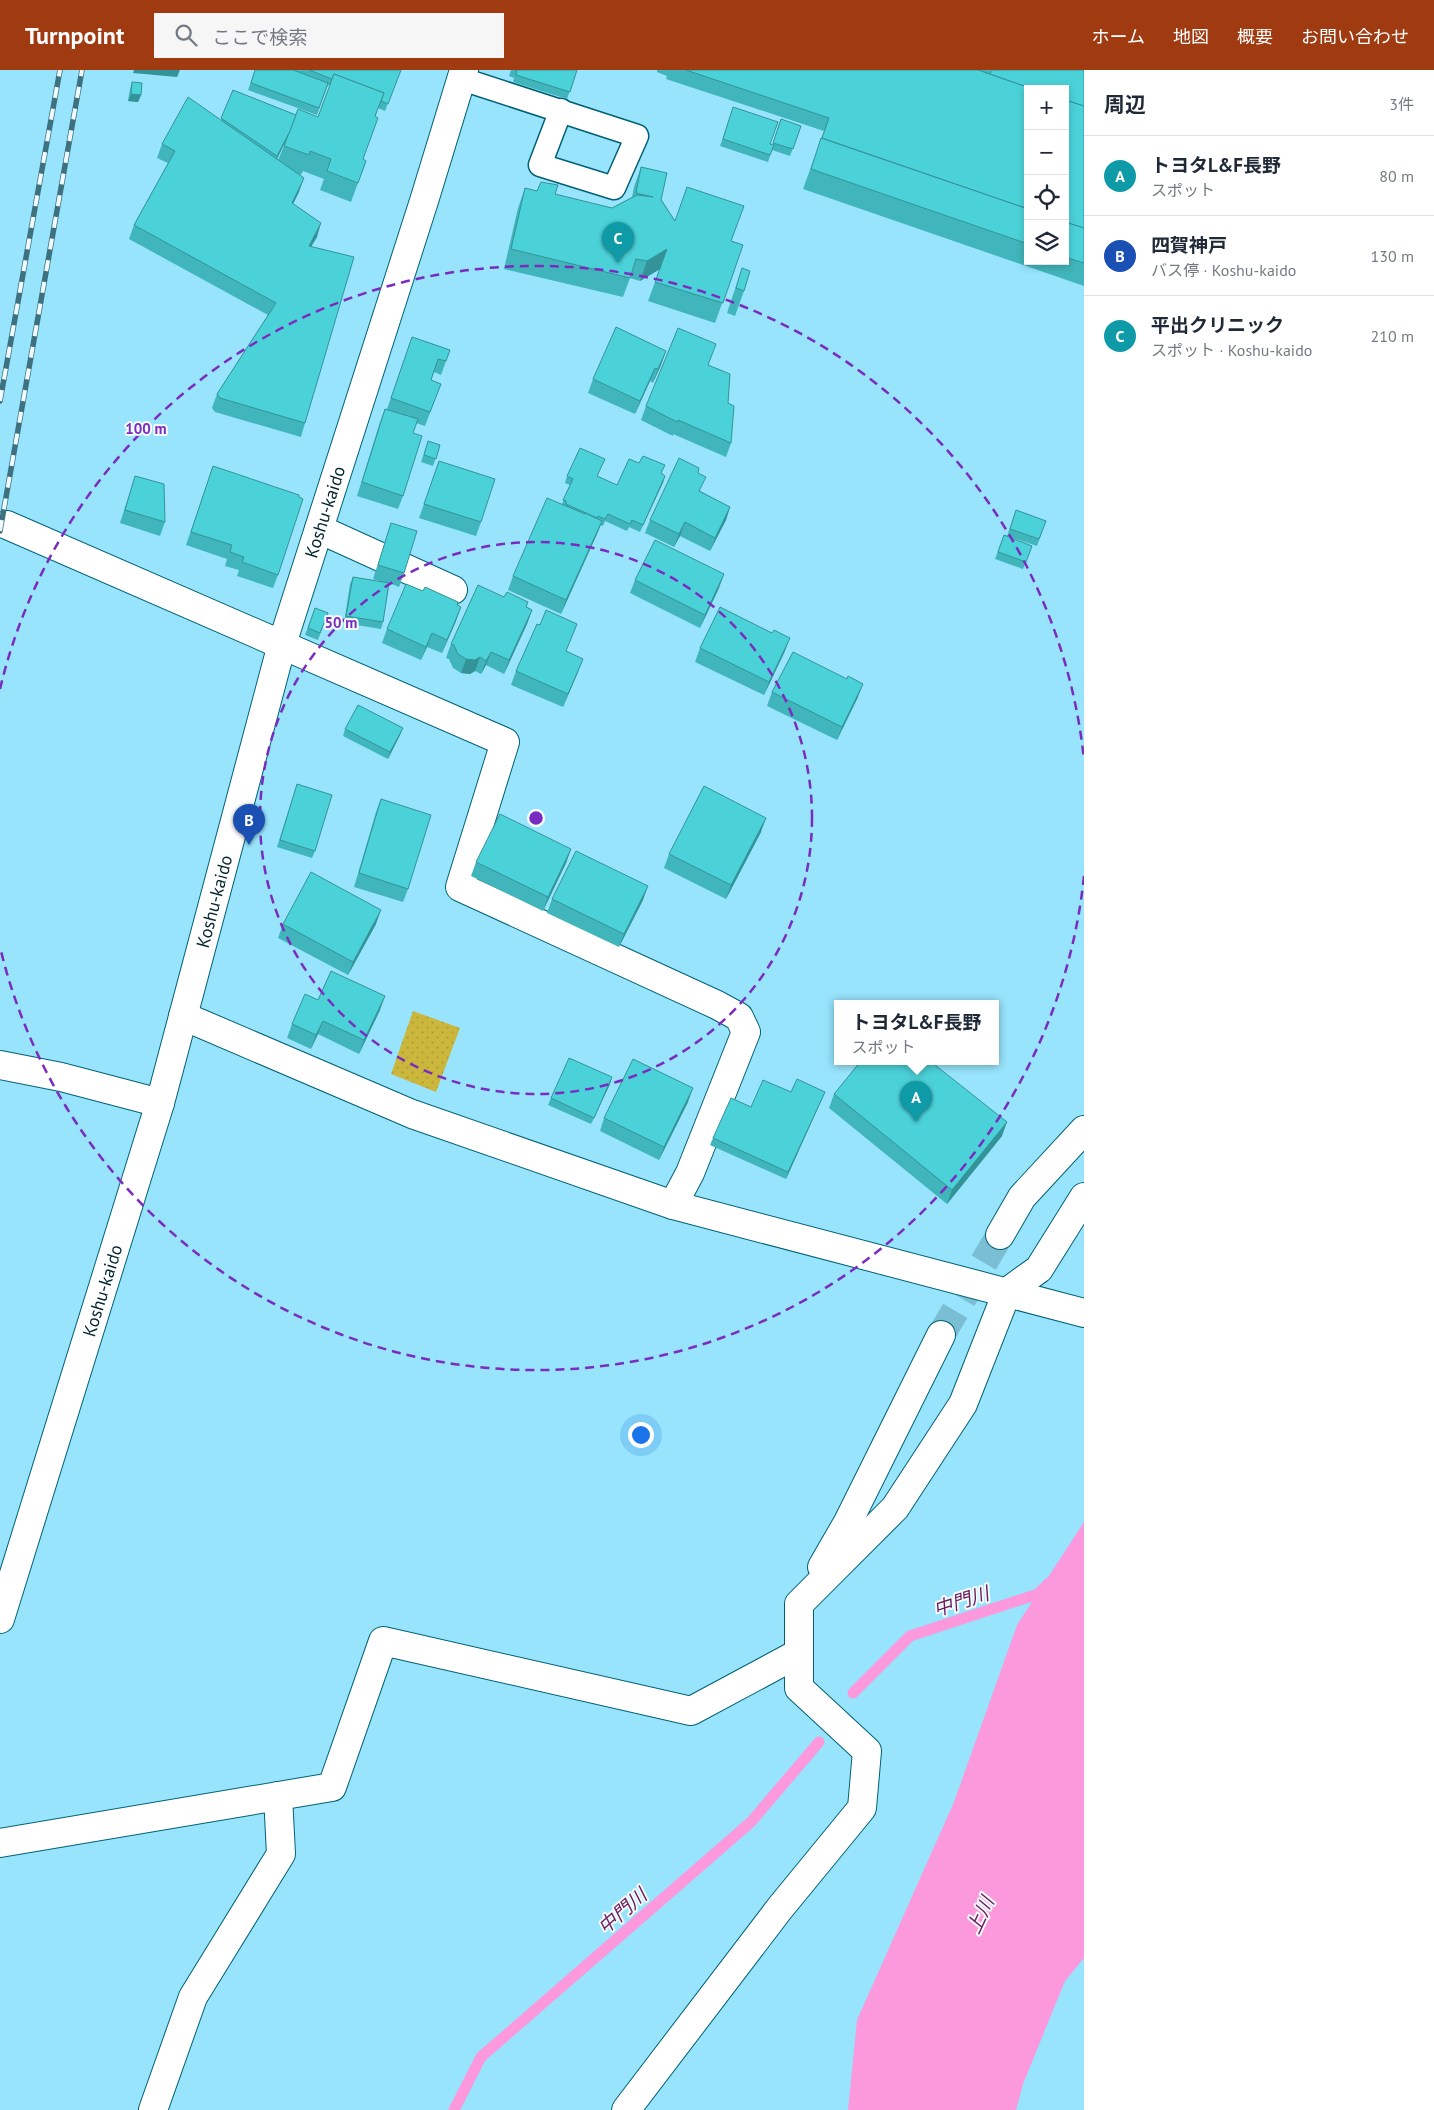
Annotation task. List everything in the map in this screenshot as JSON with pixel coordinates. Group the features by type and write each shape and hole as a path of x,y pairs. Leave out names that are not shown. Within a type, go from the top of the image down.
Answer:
{"main road":[{"name":"Koshu-kaido","path":"0,1619 160,1103 282,644 463,74"},
{"path":"7,525 505,742 460,887 717,1005 740,1018 746,1032 690,1173 673,1205"},
{"path":"319,529 453,590"},
{"path":"183,1016 412,1114 673,1205 1007,1292 1084,1314"},
{"path":"0,1065 61,1077 160,1103"},
{"path":"1000,1235 1022,1198 1084,1130"},
{"path":"799,1604 895,1508 963,1404 1007,1292 1039,1269 1084,1197"},
{"path":"626,2110 780,1908 862,1808 867,1750 799,1688 799,1604 848,1522 940,1335"},
{"path":"0,1843 332,1787 383,1641 691,1711 799,1653"},
{"path":"153,2110 193,1997 281,1854 278,1796"}],"lane":[{"path":"463,74 561,110"}],"shaded area":[{"path":"413,1011 460,1028 436,1092 391,1074"}],"water":[{"name":"上川","path":"1084,1522 1084,1958 1065,1981 1023,2084 1016,2110 848,2110 857,2020 954,1802 1017,1625"}],"building":[{"path":"255,70 293,70 328,83 319,108 251,83"},
{"path":"309,70 401,70 388,104 381,101 384,93 334,74 332,79"},
{"path":"515,70 577,70 570,92 516,75 517,71"},
{"path":"686,70 978,70 1024,86 1024,208 822,138 829,118"},
{"path":"992,70 1084,70 1084,106 1069,101 1069,85 1024,86 990,74"},
{"path":"334,74 384,93 375,116 378,118 363,159 366,161 358,183 327,171 331,159 310,151 309,155 284,146 298,109 318,117"},
{"path":"132,82 142,83 141,95 131,94"},
{"path":"233,90 296,115 277,156 221,118"},
{"path":"188,97 304,178 292,203 321,223 309,246 354,257 305,423 220,398 217,394 276,303 134,225 175,151 162,144"},
{"path":"1069,101 1084,106 1084,228 1069,223"},
{"path":"733,107 778,122 770,144 774,145 770,155 723,139"},
{"path":"781,119 801,126 793,149 773,143"},
{"path":"821,138 1024,208 1024,243 811,169"},
{"path":"641,167 667,173 661,200 675,221 687,187 744,206 731,241 743,245 723,303 655,282 667,249 647,261 636,259 630,278 511,249 525,188 537,191 541,182 558,185 555,194 612,208 637,195 653,197 636,193"},
{"path":"1069,223 1084,228 1084,263 1069,258"},
{"path":"742,268 750,271 744,291 736,288"},
{"path":"616,327 666,351 658,369 655,368 640,401 593,379"},
{"path":"678,328 716,344 708,365 730,374 728,403 734,406 731,443 678,420 677,422 646,406"},
{"path":"412,337 450,350 446,361 438,359 431,380 441,384 430,412 391,398"},
{"path":"385,409 418,419 413,433 422,436 403,496 362,482"},
{"path":"428,441 440,445 436,459 424,455"},
{"path":"580,448 605,459 597,476 617,485 629,459 639,463 643,456 665,465 661,473 665,476 643,525 632,520 630,524 608,514 605,519 598,516 597,518 566,504 566,501 563,500 573,479 567,476"},
{"path":"679,458 699,468 698,473 706,477 699,491 730,507 715,538 685,522 679,534 650,520"},
{"path":"439,461 495,479 481,522 424,504"},
{"path":"213,466 299,495 303,499 278,575 242,562 244,557 230,552 232,545 191,532"},
{"path":"135,476 164,484 165,522 125,510"},
{"path":"547,498 602,521 566,600 513,576"},
{"path":"1016,510 1046,521 1039,539 1010,529"},
{"path":"391,523 417,531 404,573 378,565"},
{"path":"1004,535 1032,546 1026,562 998,552"},
{"path":"655,540 724,574 705,615 635,580"},
{"path":"353,577 389,583 383,622 346,616"},
{"path":"406,584 423,591 425,587 458,602 457,605 461,607 447,640 432,633 426,647 387,629"},
{"path":"478,585 504,597 507,592 528,602 526,607 532,610 509,660 491,652 486,661 480,657 475,660 466,659 458,654 454,645 451,644"},
{"path":"720,607 772,633 774,630 790,638 769,682 700,648"},
{"path":"315,608 328,613 320,633 308,628"},
{"path":"546,610 577,624 566,651 583,659 568,694 516,671 537,624 540,625"},
{"path":"793,652 847,679 848,676 863,684 842,727 772,692"},
{"path":"358,705 403,728 390,752 345,729"},
{"path":"297,784 332,795 315,851 280,840"},
{"path":"704,786 766,818 731,885 669,854"},
{"path":"381,799 431,815 408,889 359,873"},
{"path":"500,814 571,849 548,897 476,862"},
{"path":"576,851 648,886 624,934 552,899"},
{"path":"311,872 381,910 353,962 283,924"},
{"path":"331,971 385,996 364,1040 323,1021 316,1035 292,1024 305,994 318,1000"},
{"path":"569,1058 612,1077 594,1118 551,1098"},
{"path":"633,1059 693,1088 664,1147 604,1118"},
{"path":"858,1065 935,1065 1007,1122 952,1190 834,1094"},
{"path":"797,1079 825,1092 788,1172 713,1138 731,1098 751,1107 763,1080 791,1092"}],"waterway":[{"name":"中門川","path":"853,1693 910,1636 1038,1594 1049,1583"},
{"name":"中門川","path":"454,2110 481,2057 751,1822 819,1742"}],"tunnel":[{"path":"941,1335 1000,1235"}],"railway":[{"path":"0,401 60,70"},
{"path":"0,531 82,70"}],"place":[{"name":"平出クリニック","path":"618,263"},
{"name":"四賀神戸","path":"249,845"},
{"name":"トヨタL&F長野","path":"916,1122"}]}
